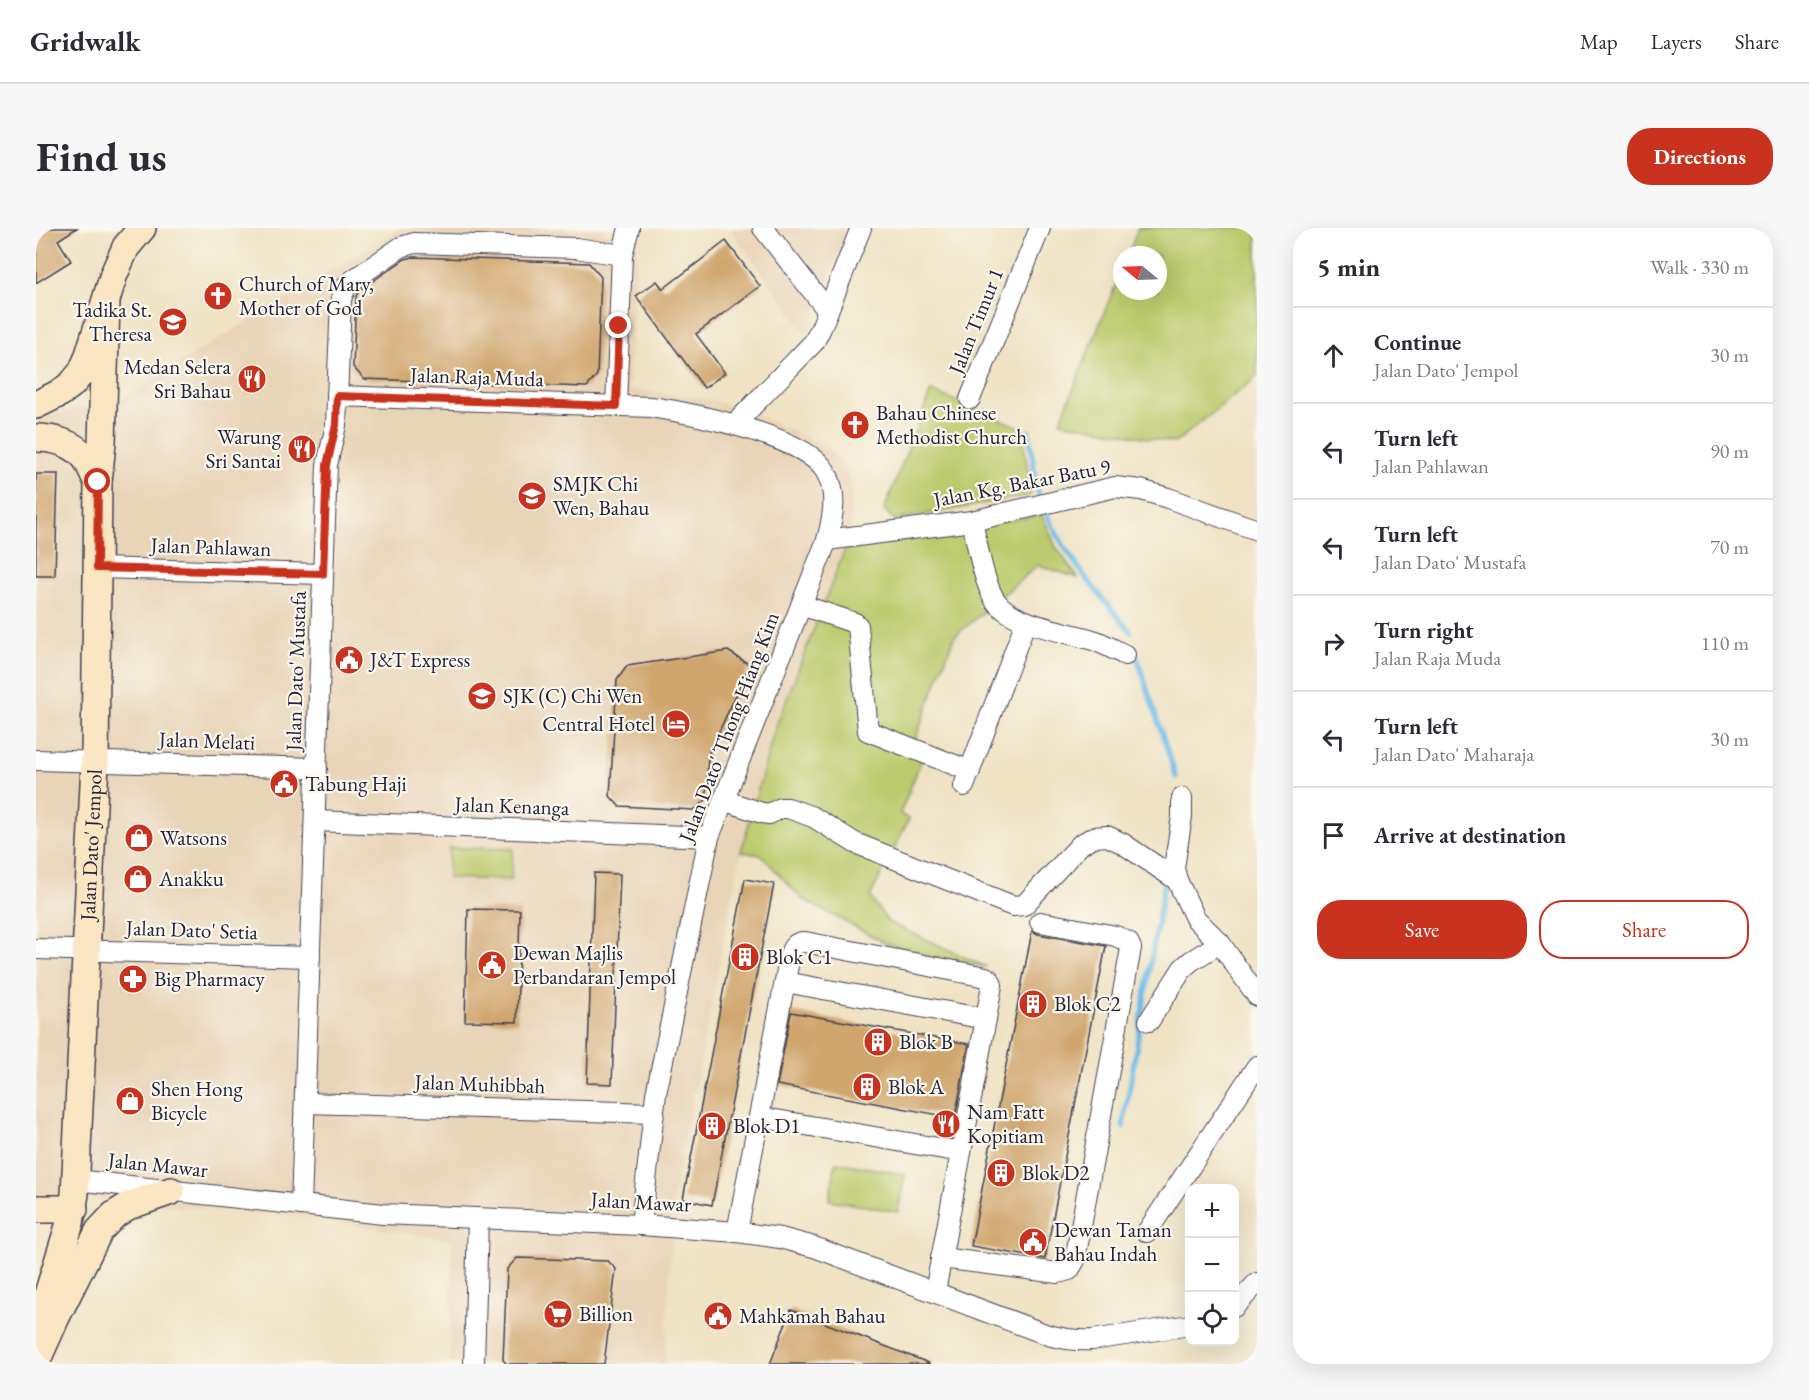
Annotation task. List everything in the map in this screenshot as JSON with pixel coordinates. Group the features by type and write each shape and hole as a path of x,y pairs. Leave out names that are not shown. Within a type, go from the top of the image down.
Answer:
{"main road":[{"path":"36,405 72,384 82,372 114,274 126,247 142,228"},
{"name":"Jalan Dato' Jempol","path":"36,1333 74,1209 76,1180 95,762 98,482 102,443 106,301"},
{"path":"36,438 55,440 77,450 85,457 98,482"},
{"path":"36,1362 99,1231 114,1215 128,1206 171,1191"},
{"path":"36,1209 74,1209"},
{"path":"36,1303 55,1275"}],"street":[{"path":"616,406 622,255 629,228"},
{"path":"764,228 828,311"},
{"path":"735,424 811,346 821,328 861,228"},
{"name":"Jalan Timur 1","path":"970,399 1040,228"},
{"name":"Jalan Dato' Mustafa","path":"301,1204 327,465 336,425 340,306 343,293 350,282 401,247 414,243 576,248 622,255"},
{"name":"Jalan Raja Muda","path":"337,396 651,407 682,411 735,424 786,443 813,459 825,470 834,502"},
{"name":"Jalan Kg. Bakar Batu 9","path":"827,540 972,520 1115,487 1126,487 1168,498 1257,530"},
{"name":"Jalan Dato' Thong Hiang Kim","path":"641,1225 656,1094 709,837 827,540 834,502"},
{"path":"972,520 987,579 995,600 1005,610 1019,619 1096,641 1125,655"},
{"name":"Jalan Pahlawan","path":"97,568 323,574"},
{"path":"801,605 858,626 868,731 967,778 1026,621"},
{"name":"Jalan Melati","path":"36,760 316,768"},
{"path":"1169,875 1173,867 1182,816 1182,798"},
{"path":"723,800 762,813 769,814 781,808 788,808 805,814 855,843 1013,906 1024,904 1080,844 1094,837 1107,836 1122,843 1169,875 1195,918 1220,943 1257,996"},
{"name":"Jalan Kenanga","path":"315,821 709,837"},
{"path":"941,1258 1058,1273 1069,1270 1075,1260 1131,948 1128,942 1116,936 1040,922"},
{"path":"737,1232 784,982 794,944 805,942 986,976 992,985 935,1292"},
{"path":"1149,1021 1183,968 1220,943"},
{"name":"Jalan Dato' Setia","path":"36,950 310,957"},
{"path":"784,982 986,1019"},
{"path":"1147,1232 1257,1066"},
{"name":"Jalan Muhibbah","path":"305,1103 654,1113"},
{"path":"759,1117 961,1152"},
{"name":"Jalan Mawar","path":"76,1180 383,1214 641,1225 737,1232 780,1238 814,1247 1048,1335 1077,1341 1185,1326"},
{"path":"474,1364 478,1218"},
{"path":"1239,1302 1257,1283"}],"shaded area":[{"path":"402,228 604,228 604,233 638,235 629,389 715,400 771,421 833,453 848,472 852,491 851,521 845,549 774,732 741,852 673,1201 665,1364 450,1364 452,1240 298,1216 36,1195 36,418 118,400"},
{"path":"729,228 850,228 807,334"}],"green space":[{"path":"1138,228 1257,228 1257,377 1175,443 1060,422 1113,291 1113,300 1167,300 1167,246 1131,246"},
{"path":"931,391 1022,428 1031,495 895,520 884,510"},
{"path":"1042,515 1056,547 1078,578 1038,565 954,637 915,740 927,746 900,814 909,819 870,897 888,922 986,967 932,957 885,943 802,899 761,855 741,852 774,732 845,549"},
{"path":"449,848 513,849 511,880 448,878"},
{"path":"836,1162 905,1174 898,1212 829,1200"}],"building":[{"path":"36,228 77,228 58,240 71,261 36,283"},
{"path":"726,241 760,286 696,334 725,373 704,388 636,296 657,281 663,289"},
{"path":"413,257 589,263 601,277 597,375 587,387 364,379 353,367 356,296 360,290 405,259"},
{"path":"36,474 58,474 55,576 36,576"},
{"path":"728,651 750,665 708,755 706,800 694,810 619,806 610,796 617,680 627,666"},
{"path":"594,873 620,874 612,1084 587,1083"},
{"path":"745,879 774,884 712,1205 683,1199"},
{"name":"Dewan Majlis Perbandaran Jempol","path":"468,909 520,910 517,1022 465,1021"},
{"path":"1032,931 1106,946 1045,1259 971,1246"},
{"path":"791,1012 969,1044 955,1118 777,1085"},
{"name":"Billion","path":"517,1258 608,1261 616,1269 604,1364 507,1364 503,1360 507,1269"},
{"path":"791,1310 929,1363 929,1364 770,1364"}],"waterway":[{"path":"1029,431 1037,490 1041,500"},
{"path":"1044,508 1052,526 1072,558 1131,632"},
{"path":"1135,651 1176,777"},
{"path":"1123,1127 1165,877"}],"place":[{"name":"Church of Mary, Mother of God","path":"218,296"},
{"name":"Tadika St. Theresa","path":"173,322"},
{"name":"Medan Selera Sri Bahau","path":"252,379"},
{"name":"Bahau Chinese Methodist Church","path":"855,425"},
{"name":"Warung Sri Santai","path":"302,449"},
{"name":"SMJK Chi Wen, Bahau","path":"532,496"},
{"name":"J&T Express","path":"349,660"},
{"name":"SJK (C) Chi Wen","path":"482,696"},
{"name":"Central Hotel","path":"676,724"},
{"name":"Tabung Haji","path":"284,784"},
{"name":"Watsons","path":"139,838"},
{"name":"Anakku","path":"138,879"},
{"name":"Blok C1","path":"745,957"},
{"name":"Dewan Majlis Perbandaran Jempol","path":"492,965"},
{"name":"Big Pharmacy","path":"133,979"},
{"name":"Blok C2","path":"1033,1004"},
{"name":"Blok B","path":"878,1042"},
{"name":"Blok A","path":"867,1087"},
{"name":"Shen Hong Bicycle","path":"130,1101"},
{"name":"Nam Fatt Kopitiam","path":"946,1124"},
{"name":"Blok D1","path":"712,1126"},
{"name":"Blok D2","path":"1001,1173"},
{"name":"Dewan Taman Bahau Indah","path":"1033,1242"},
{"name":"Billion","path":"558,1314"},
{"name":"Mahkamah Bahau","path":"718,1316"}],"route":[{"path":"98,482 97,568 323,574 327,465 336,425 337,396 616,406 619,326"}]}
